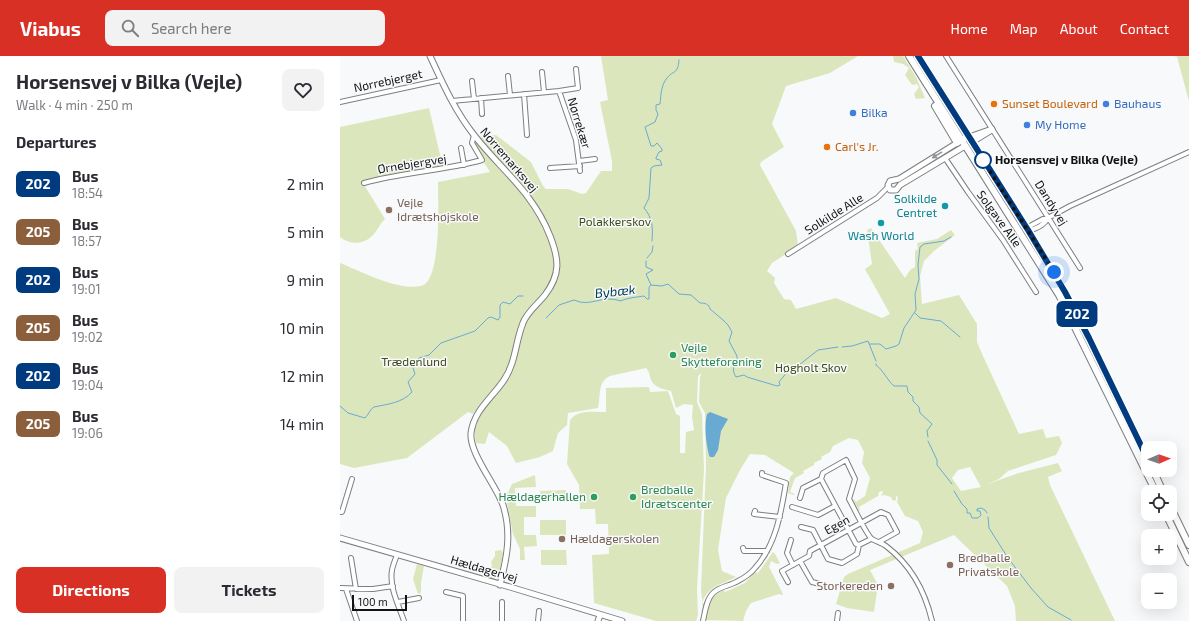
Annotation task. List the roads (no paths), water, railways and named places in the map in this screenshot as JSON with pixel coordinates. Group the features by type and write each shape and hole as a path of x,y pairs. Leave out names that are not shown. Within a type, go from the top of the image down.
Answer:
{"main road":[{"path":"909,56 965,142"},
{"path":"918,56 965,142 1059,295 1153,485"},
{"path":"928,86 930,96 965,142 973,150 985,168 993,175 1030,230 1077,315 1141,446"},
{"path":"994,190 1003,199 1020,226 1024,230 1030,230"},
{"path":"1022,234 1030,230"},
{"path":"1177,520 1189,545"},
{"path":"1169,521 1189,562"}],"street":[{"name":"Nørremarksvej","path":"430,56 459,115 474,135 518,183 546,224 557,260 557,269 550,289 523,321 509,371 503,382 479,410 472,426 471,437 474,448 497,491 506,518 508,546 500,585"},
{"name":"Dandyvej","path":"946,56 1080,268"},
{"name":"Nørrekær","path":"452,102 544,92 559,92 578,88 576,69"},
{"path":"542,72 544,92"},
{"path":"508,76 510,96"},
{"name":"Nørrebjerget","path":"340,102 441,80"},
{"path":"472,80 474,99"},
{"name":"Nørrekær","path":"550,168 580,168 576,140 559,92"},
{"path":"524,94 528,135"},
{"path":"481,98 482,114"},
{"path":"965,142 992,129"},
{"name":"Ørnebjergvej","path":"364,183 387,177 464,165 482,160 472,143 474,135"},
{"name":"Solkilde Alle","path":"788,254 889,189 896,190 900,185 945,158 965,142"},
{"name":"Solkilde Alle","path":"889,189 888,185 890,181 899,179 965,142"},
{"name":"Ørnebjergvej","path":"460,148 464,165"},
{"path":"1030,230 1030,226 1043,219 1189,152"},
{"name":"Solgave Alle","path":"945,158 1003,240 1036,292"},
{"name":"Nørrekær","path":"579,161 595,159"},
{"path":"800,498 803,488 821,479 823,473 846,460 855,479 849,499 871,539 890,549 909,568 922,590 932,621"},
{"path":"703,621 706,606 713,593 720,588 738,581 754,570 767,551 776,531 786,483 762,475 762,473"},
{"path":"340,512 342,512 352,479"},
{"path":"821,479 848,530 856,544 859,546"},
{"path":"792,507 818,515 835,506"},
{"path":"755,511 754,514 780,517"},
{"name":"Egen","path":"793,565 809,556 810,551 881,512 888,515 897,532 879,542"},
{"name":"Egen","path":"801,527 813,530 821,545"},
{"name":"Hældagervej","path":"340,538 622,621"},
{"path":"821,545 828,559 842,563 857,554 859,546 871,539"},
{"path":"788,582 782,571 793,565 787,553 791,540"},
{"path":"743,548 744,551 767,551"},
{"path":"397,555 392,570 393,586 404,621"},
{"path":"351,558 356,589"},
{"path":"800,561 812,582 820,584"},
{"path":"340,588 378,589 393,586"},
{"path":"346,589 357,621"},
{"path":"446,592 463,596 463,621"},
{"path":"398,602 419,598"},
{"path":"502,602 502,621"},
{"path":"538,621 539,611"},
{"path":"837,621 838,613"},
{"path":"598,621 600,615"}],"water":[{"path":"710,412 728,419 721,431 718,450 714,457 710,457 709,455 706,434 706,419 707,414"}],"waterway":[{"path":"652,241 652,224 644,208 649,198 651,168 662,165 660,160 656,159 662,149 657,143 654,146 651,146 645,127 655,122 658,114 656,105 660,104 665,81 678,68 679,60"},
{"path":"870,344 880,344 886,349 899,344 904,328 916,310 915,294 919,279 918,265 920,247 924,244 944,241 951,237"},
{"path":"647,258 652,252 653,246"},
{"path":"646,261 646,267 653,270 646,274 651,285"},
{"name":"Bybæk","path":"546,318 559,305 574,300 586,303 608,299 621,301 629,298 644,296 649,299 649,287 651,285 662,286 668,284 679,294 691,295 700,303 708,305 710,309 728,325 732,332 729,341 737,356 737,363 734,369 736,377 744,375 777,386 780,385 779,382 788,371 794,369 818,350 838,347"},
{"name":"Bybæk","path":"340,406 348,413 365,418 374,407 404,399 412,392 408,382 415,374 412,365 419,358 429,355 441,343 475,331 488,318 491,317 498,320 500,317 500,305 503,302 510,304 518,296 523,296"},
{"path":"915,313 920,318 941,321 960,337"},
{"name":"Bybæk","path":"842,347 852,346 868,341 876,361"},
{"name":"Bybæk","path":"876,364 894,386 907,386 908,392 913,397 913,401 919,407 920,413 932,424 927,431 928,437"},
{"name":"Bybæk","path":"928,441 937,460 937,465 952,484"},
{"name":"Bybæk","path":"954,491 967,509 967,513 970,513 972,518 978,518 981,515 980,511 977,511 977,509 981,508 987,513"},
{"name":"Bybæk","path":"988,517 989,528 1008,558 1031,588 1048,607 1071,620"}],"place":[{"name":"Sunset Boulevard","path":"994,104"},
{"name":"Bauhaus","path":"1106,104"},
{"name":"Bilka","path":"853,113"},
{"name":"My Home","path":"1027,125"},
{"name":"Carl's Jr.","path":"827,147"},
{"name":"Horsensvej v Bilka (Vejle)","path":"983,160"},
{"name":"Solkilde Centret","path":"945,206"},
{"name":"Vejle Idrætshøjskole","path":"389,210"},
{"name":"Wash World","path":"881,223"},
{"name":"Vejle Skytteforening","path":"673,355"},
{"name":"Hældagerhallen","path":"594,497"},
{"name":"Bredballe Idrætscenter","path":"633,497"},
{"name":"Hældagerskolen","path":"562,539"},
{"name":"Bredballe Privatskole","path":"950,565"},
{"name":"Storkereden","path":"891,586"}],"park label":[{"name":"Polakkerskov","path":"615,222"},
{"name":"Trædenlund","path":"414,362"},
{"name":"Høgholt Skov","path":"811,368"}]}
